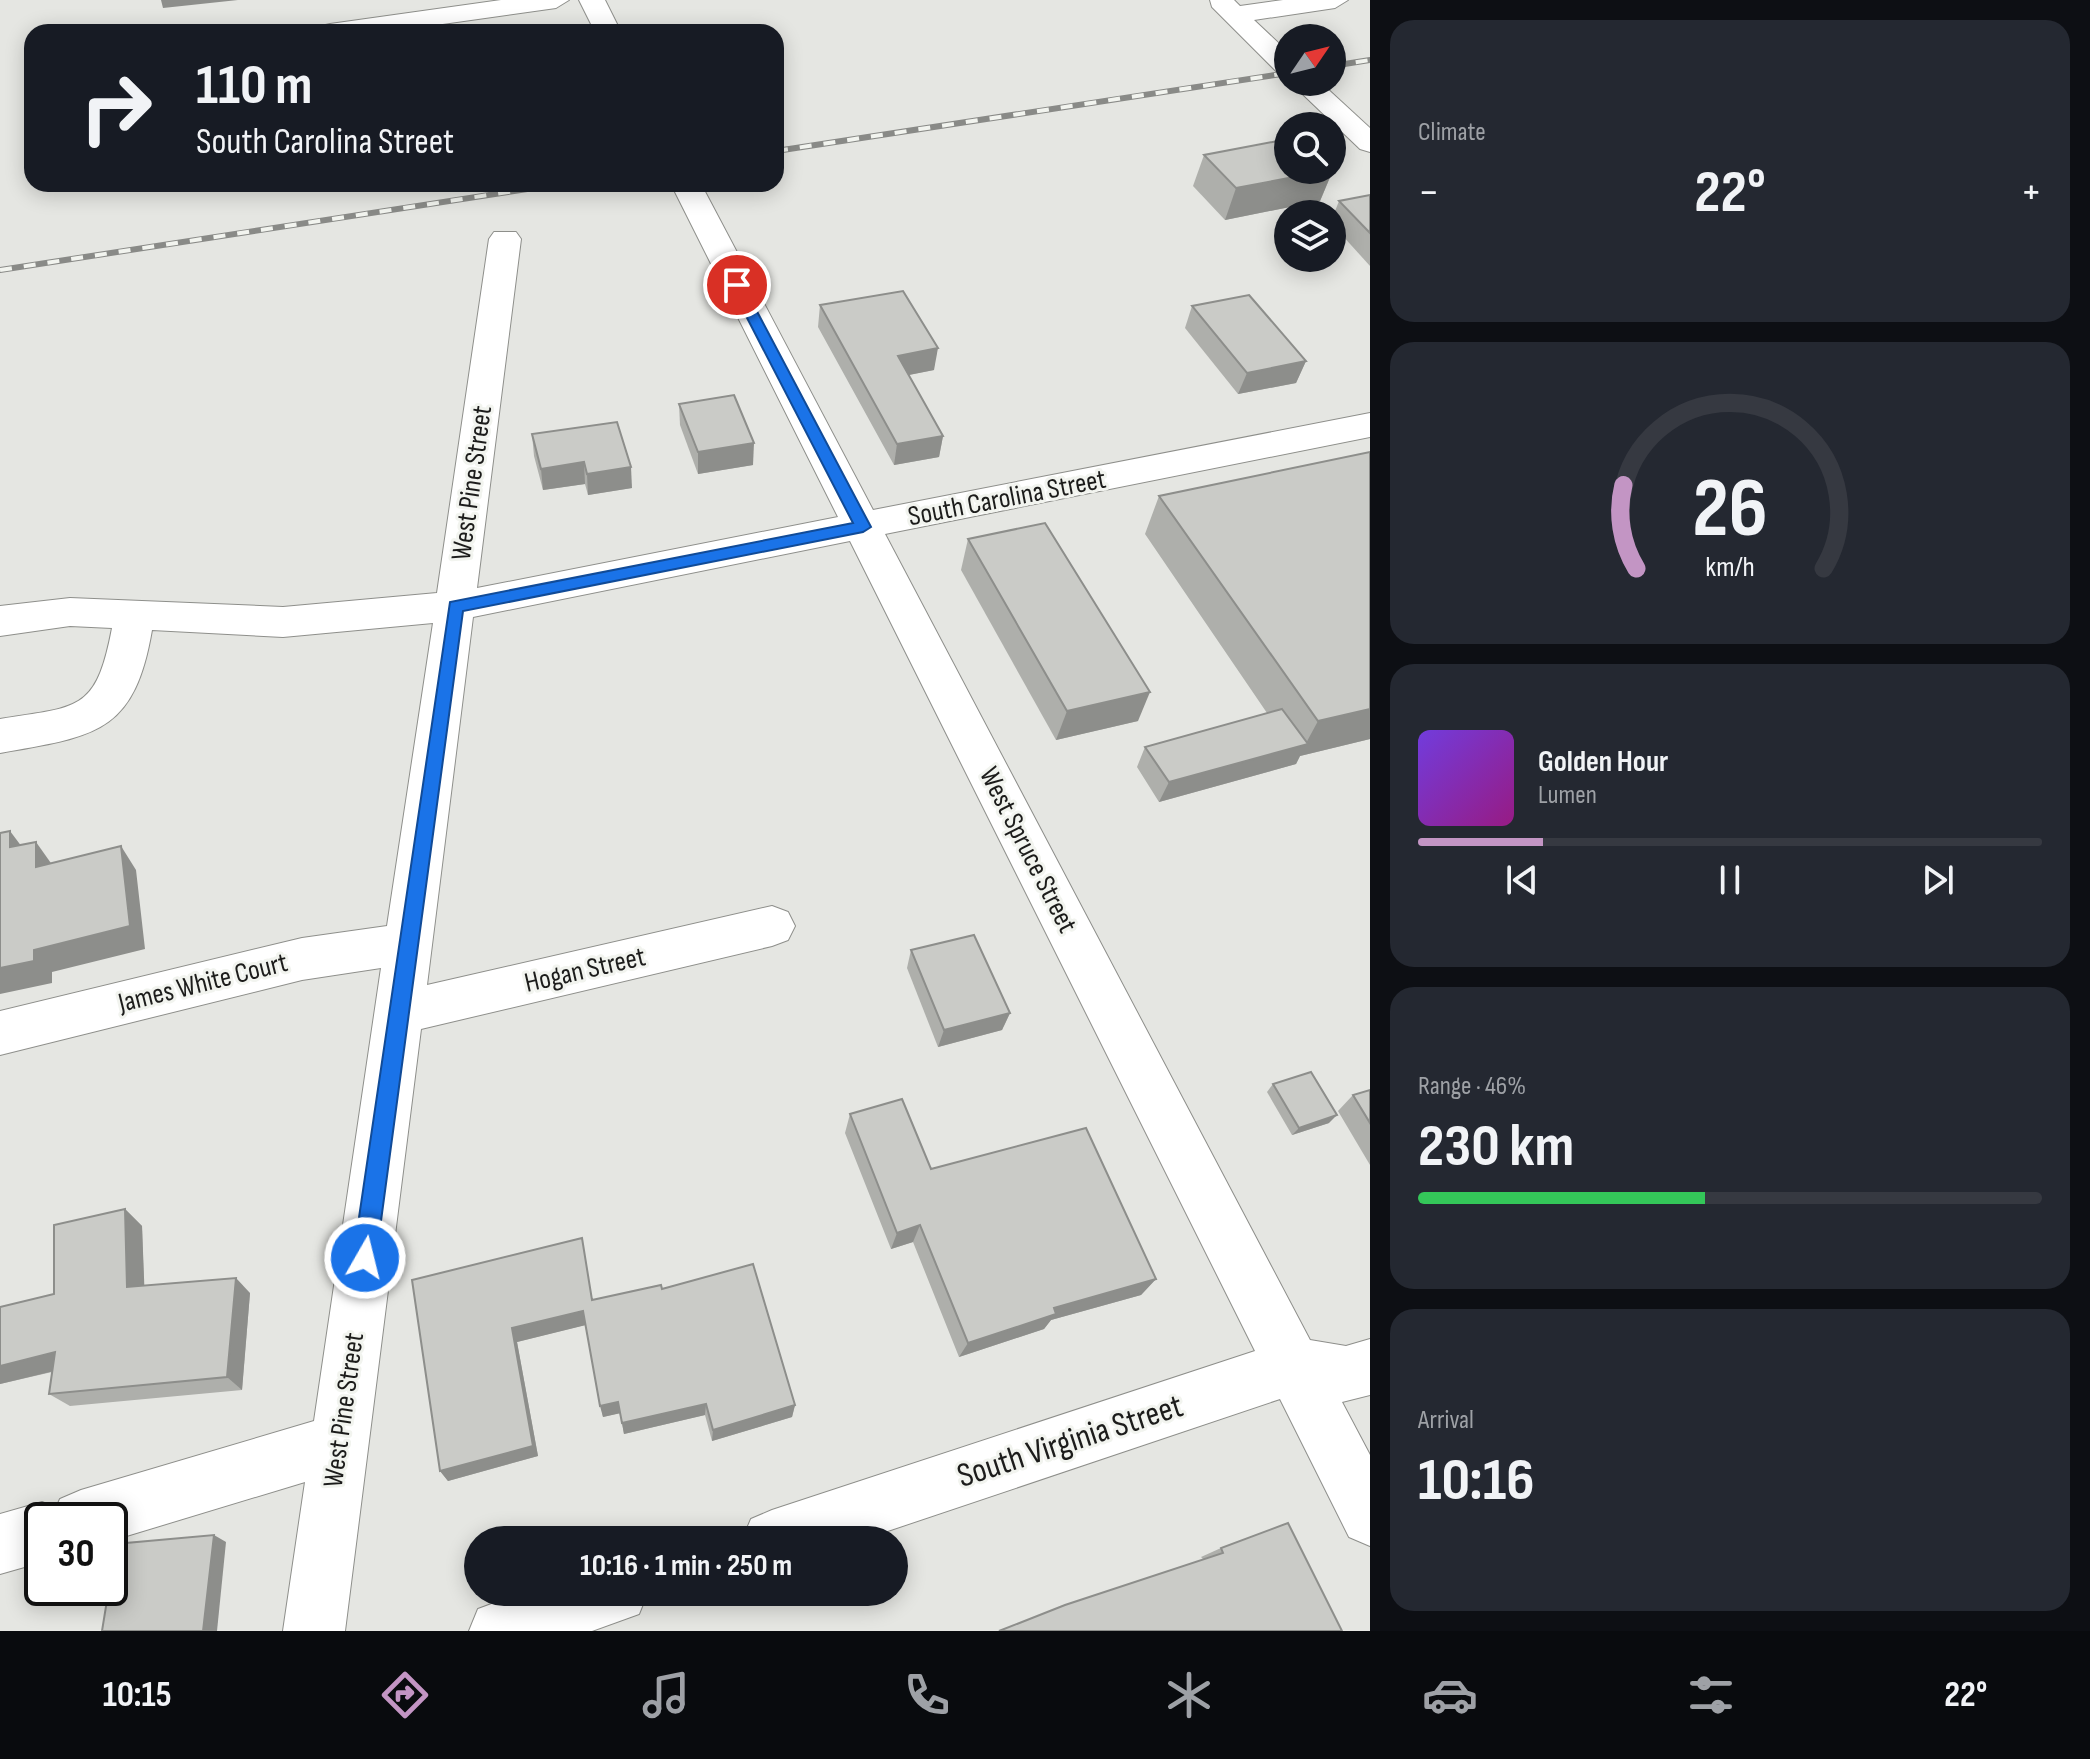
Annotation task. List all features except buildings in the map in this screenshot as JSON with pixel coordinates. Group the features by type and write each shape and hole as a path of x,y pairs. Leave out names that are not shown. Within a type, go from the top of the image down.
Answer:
{"street":[{"path":"386,24 556,0"},
{"path":"592,0 604,24"},
{"path":"1226,8 1335,0"},
{"path":"1226,8 1274,54"},
{"path":"1319,96 1370,143"},
{"name":"West Spruce Street","path":"690,192 1370,1516"},
{"name":"West Pine Street","path":"314,1631 505,239"},
{"name":"South Carolina Street","path":"0,621 70,612 283,622 456,606 1370,425"},
{"path":"0,736 77,720 104,705 117,689 135,615"},
{"name":"Hogan Street","path":"398,1013 772,926"},
{"name":"James White Court","path":"0,1033 302,959 407,944"},
{"name":"South Virginia Street","path":"814,1526 1294,1366 1346,1374 1370,1367"},
{"path":"128,1506 340,1442"},
{"path":"0,1544 24,1537"},
{"path":"500,1631 575,1606"}],"railway":[{"path":"1346,64 1370,60"},
{"path":"784,150 1274,75"},
{"path":"0,270 508,192"}],"route":[{"path":"365,1258 456,606 863,527 737,285"}]}
